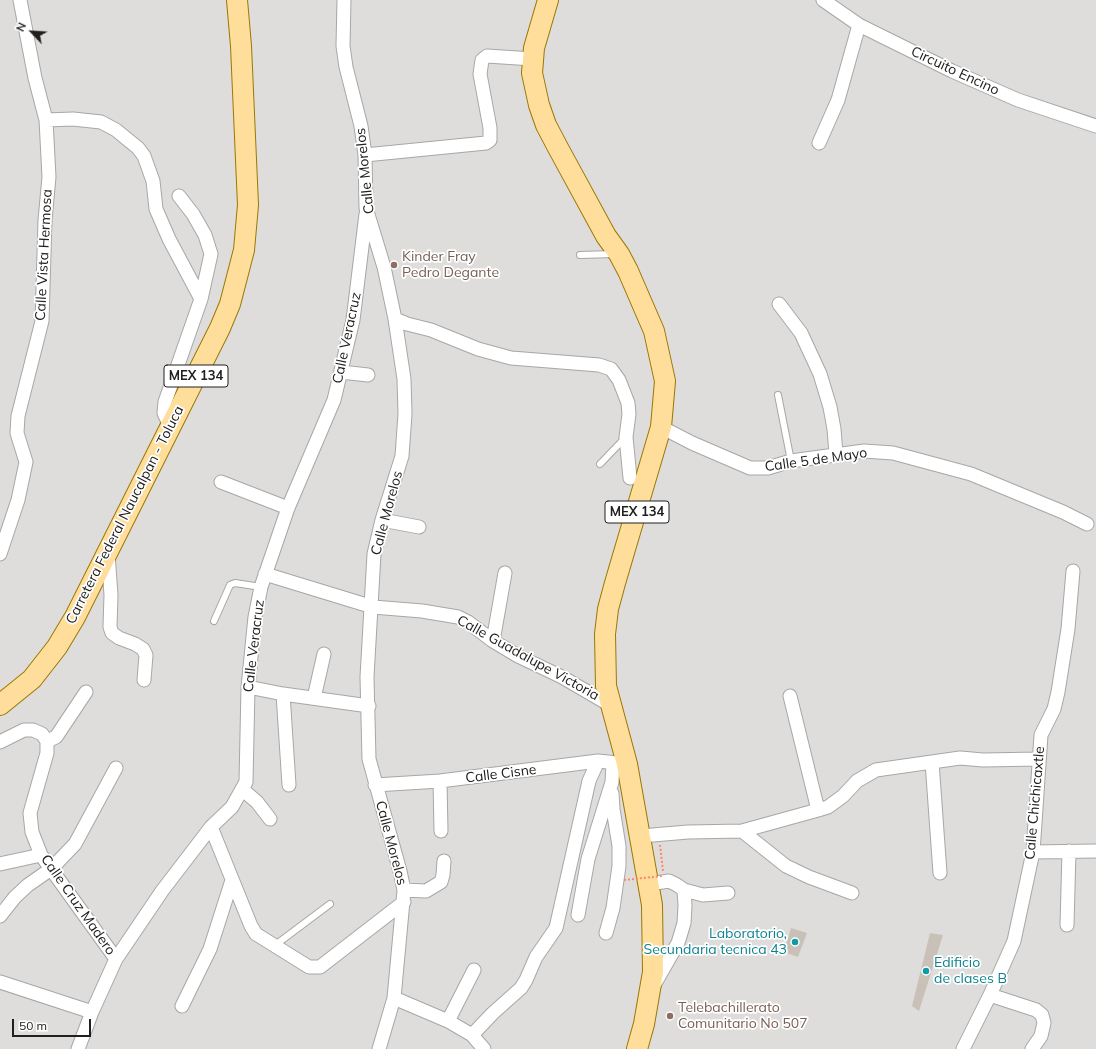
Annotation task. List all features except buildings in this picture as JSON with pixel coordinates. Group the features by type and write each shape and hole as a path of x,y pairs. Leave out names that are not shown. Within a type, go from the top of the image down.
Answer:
{"main road":[{"name":"Carretera Federal Naucalpan - Toluca","path":"0,705 32,679 76,617 220,328 238,281 244,250 248,205 241,46 237,0"},
{"name":"MEX 134","path":"548,0 537,33 532,73 534,86 546,125 606,236 619,254 647,315 660,355 665,381 662,427 608,609 605,634 605,661 610,705 620,763 650,835 656,880 654,954 651,991 637,1049"}],"street":[{"name":"Calle Vista Hermosa","path":"0,554 18,500 26,462 17,433 18,416 42,320 45,220 49,177 46,120 35,78 20,0"},
{"name":"Calle Morelos","path":"344,0 343,46 361,126 365,155 366,208 384,267 395,319 404,379 404,428 402,456 382,520 374,554 373,607 367,677 369,706 367,731 369,759 400,871 404,896 394,998 379,1049"},
{"name":"Circuito Encino","path":"823,0 859,25 952,71 1018,100 1096,126"},
{"path":"819,143 838,100 859,25"},
{"path":"365,155 486,143 490,140 490,128 480,74 482,60 487,56 533,59"},
{"path":"46,120 72,119 100,122 116,130 138,148 144,156 153,181 156,208 166,233 183,268 201,299"},
{"path":"170,426 164,413 165,402 201,299 211,254 206,235 193,214 179,196"},
{"name":"Calle Veracruz","path":"78,1049 92,1012 116,959 162,890 211,827 232,807 243,790 247,770 248,687 255,616 261,587 288,508 306,464 322,432 334,400 353,320 366,208"},
{"path":"779,304 801,333 820,374 830,407 836,454"},
{"path":"395,319 407,324 431,330 478,349 510,358 599,365 611,369 619,380 628,404 629,414 626,436 630,478"},
{"path":"341,372 368,375"},
{"name":"Calle 5 de Mayo","path":"662,427 698,446 750,468 768,468 791,461 864,451 893,453 971,474 1063,512 1087,524"},
{"path":"221,482 288,508"},
{"path":"382,520 419,527"},
{"path":"108,554 111,594 110,627 112,633 118,638 135,644 143,649 146,655 144,680"},
{"name":"Calle Chichicaxtle","path":"962,1049 990,995 1014,941 1033,852 1038,759 1041,735 1054,710 1058,692 1068,629 1073,572"},
{"path":"493,641 505,573"},
{"name":"Calle Guadalupe Victoria","path":"265,574 373,607 422,611 458,617 468,622 493,641 518,656 562,677 610,705"},
{"path":"314,698 324,654"},
{"path":"248,687 283,694 369,706"},
{"path":"0,742 12,735 28,730 38,732 47,741 56,737 68,722 86,692"},
{"path":"283,694 289,785"},
{"path":"790,696 818,810"},
{"name":"Calle Cruz Madero","path":"47,741 47,753 30,813 30,823 41,855 116,959"},
{"path":"650,835 742,831 818,810 828,807 843,796 857,781 876,770 960,758 983,760 1038,759"},
{"path":"472,1034 493,1012 521,988 536,957 556,928 589,781 598,761"},
{"name":"Calle Cisne","path":"376,785 440,781 598,761 620,763"},
{"path":"932,762 940,873"},
{"path":"578,915 588,859 612,782 620,763"},
{"path":"0,916 15,897 28,885 51,869 74,844 116,768"},
{"path":"440,781 441,831"},
{"path":"606,933 613,908 619,866 619,846 613,809 612,782"},
{"path":"243,790 257,802 270,819"},
{"path":"211,827 251,926 256,934 302,964 314,968 320,967 404,896 426,890 441,882 444,861"},
{"path":"742,831 786,866 809,877 852,893"},
{"path":"1067,924 1069,851"},
{"path":"1033,852 1096,851"},
{"path":"0,864 41,855"},
{"path":"182,1006 210,948 232,880"},
{"path":"656,880 669,881 684,890 703,895 728,893"},
{"path":"651,991 678,943 684,924 684,890"},
{"path":"448,1021 474,970"},
{"path":"0,982 92,1012"},
{"path":"990,995 1036,1010 1042,1015 1044,1023 1041,1036 1032,1049"},
{"path":"394,998 448,1021 472,1034 482,1049"}],"lane":[{"path":"580,255 619,254"},
{"path":"778,395 791,461"},
{"path":"600,464 626,436"},
{"path":"214,621 230,584 235,583 261,587"},
{"path":"274,946 330,904"}],"path":[{"path":"624,880 656,880 650,835"}],"shaded area":[{"path":"0,0 1096,0 1096,1049 0,1049"}],"place":[{"name":"Kinder Fray Pedro Degante","path":"394,265"},
{"name":"Laboratorio, Secundaria tecnica 43","path":"795,942"},
{"name":"Edificio de clases B","path":"926,971"},
{"name":"Telebachillerato Comunitario No 507","path":"670,1016"}]}
